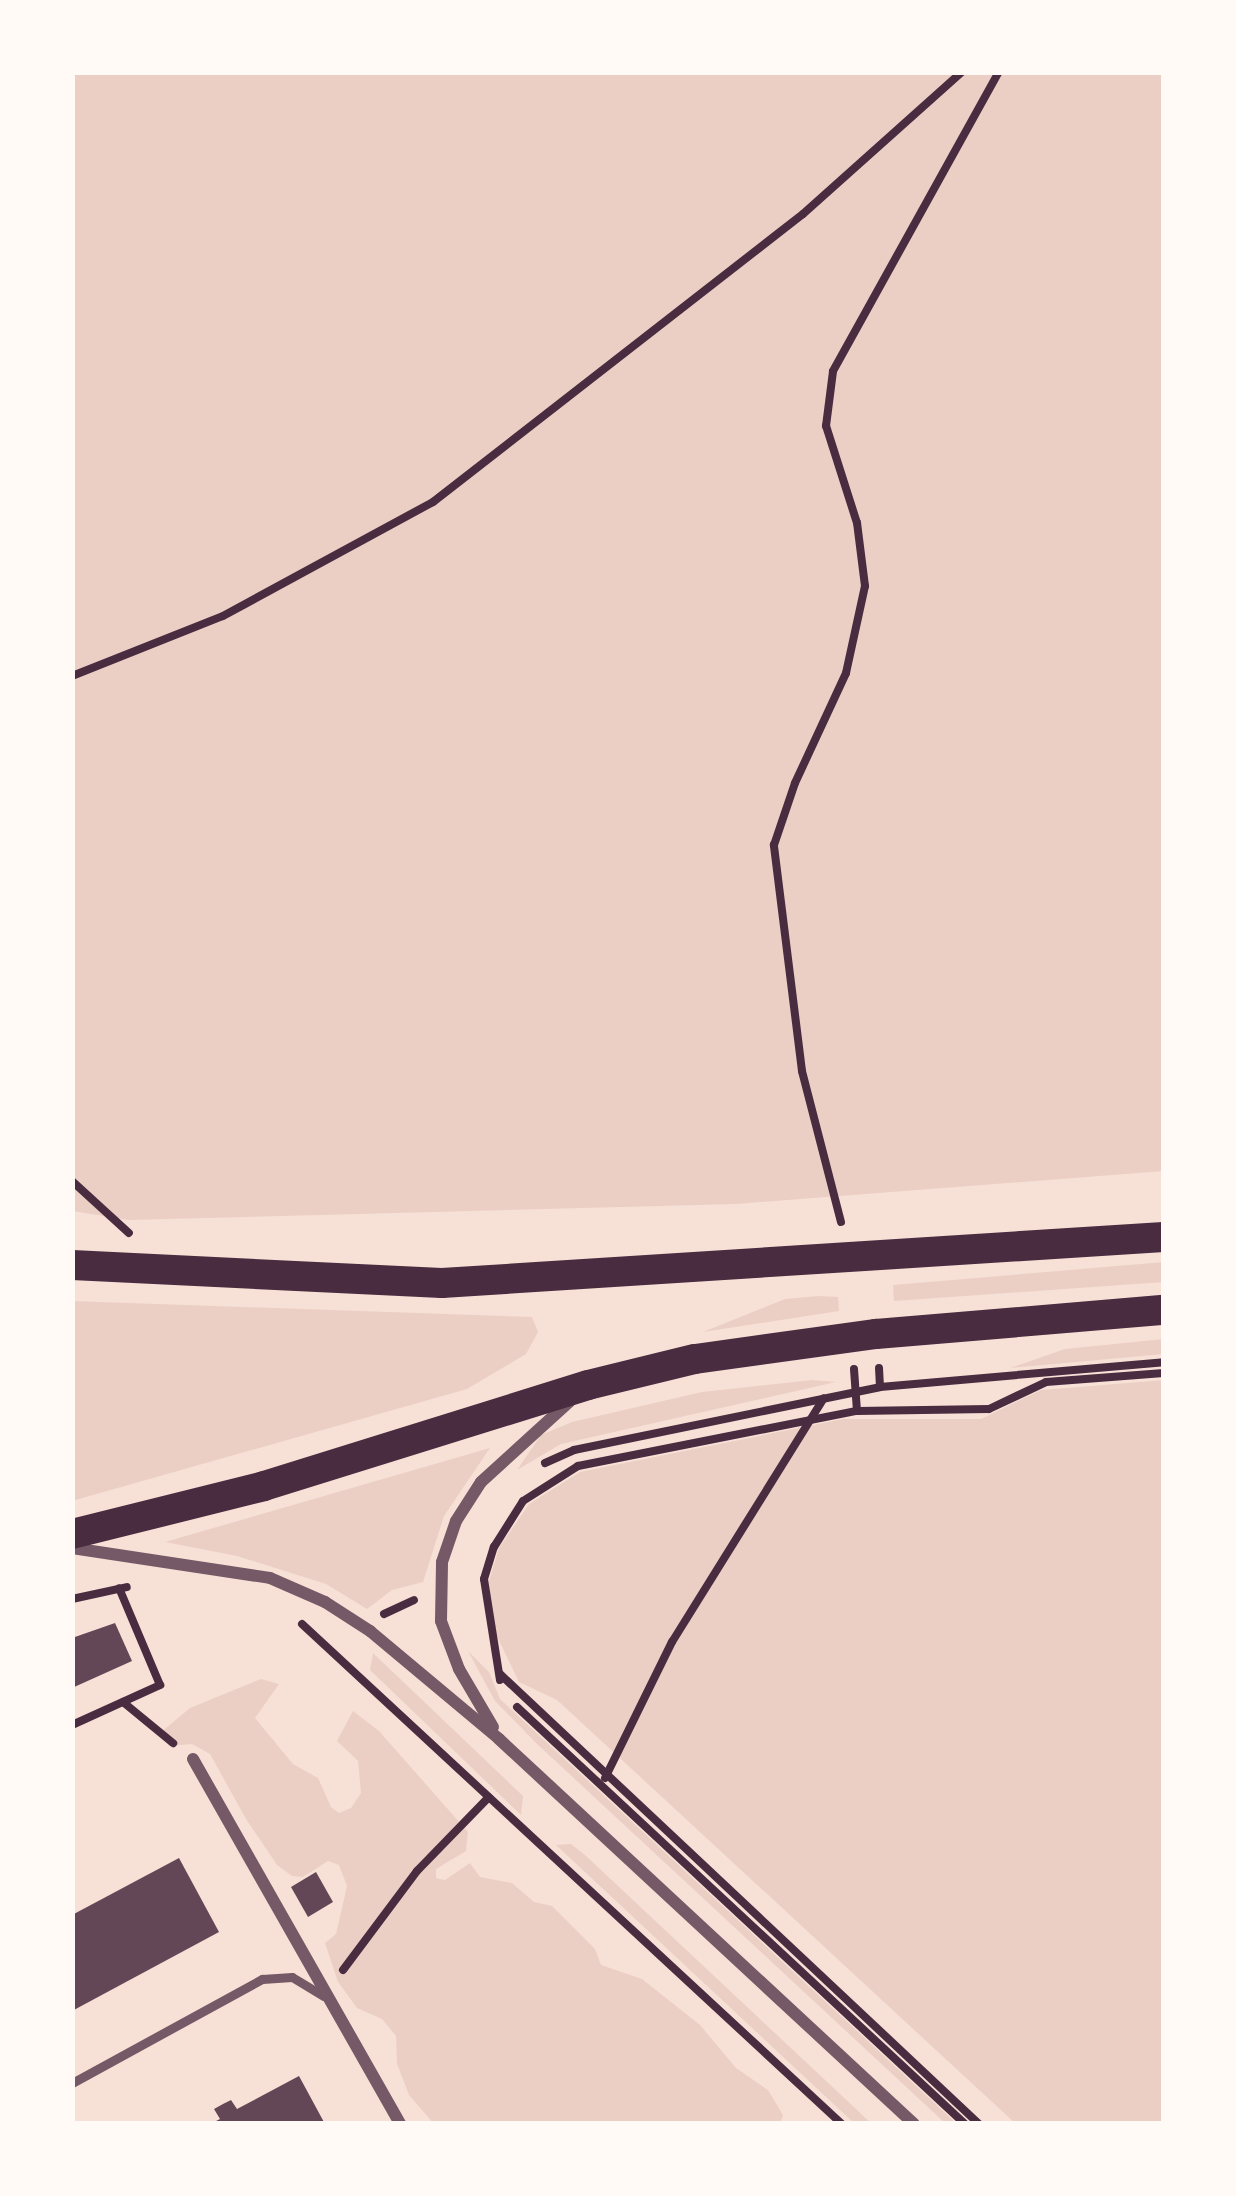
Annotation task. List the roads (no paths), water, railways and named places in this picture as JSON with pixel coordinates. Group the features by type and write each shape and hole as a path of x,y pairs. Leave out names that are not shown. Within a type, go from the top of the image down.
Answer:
{"main road":[{"path":"72,1264 442,1283 1164,1237"},
{"path":"72,1534 264,1486 588,1385 694,1358 876,1334 1164,1310"}],"street":[{"path":"500,1738 459,1669 441,1621 442,1562 456,1521 481,1482 588,1385"},
{"path":"72,1548 270,1578 325,1602 370,1631 500,1738 914,2124"},
{"path":"193,1759 400,2124"}],"lane":[{"path":"72,2083 262,1978 292,1977 324,1996"}]}
